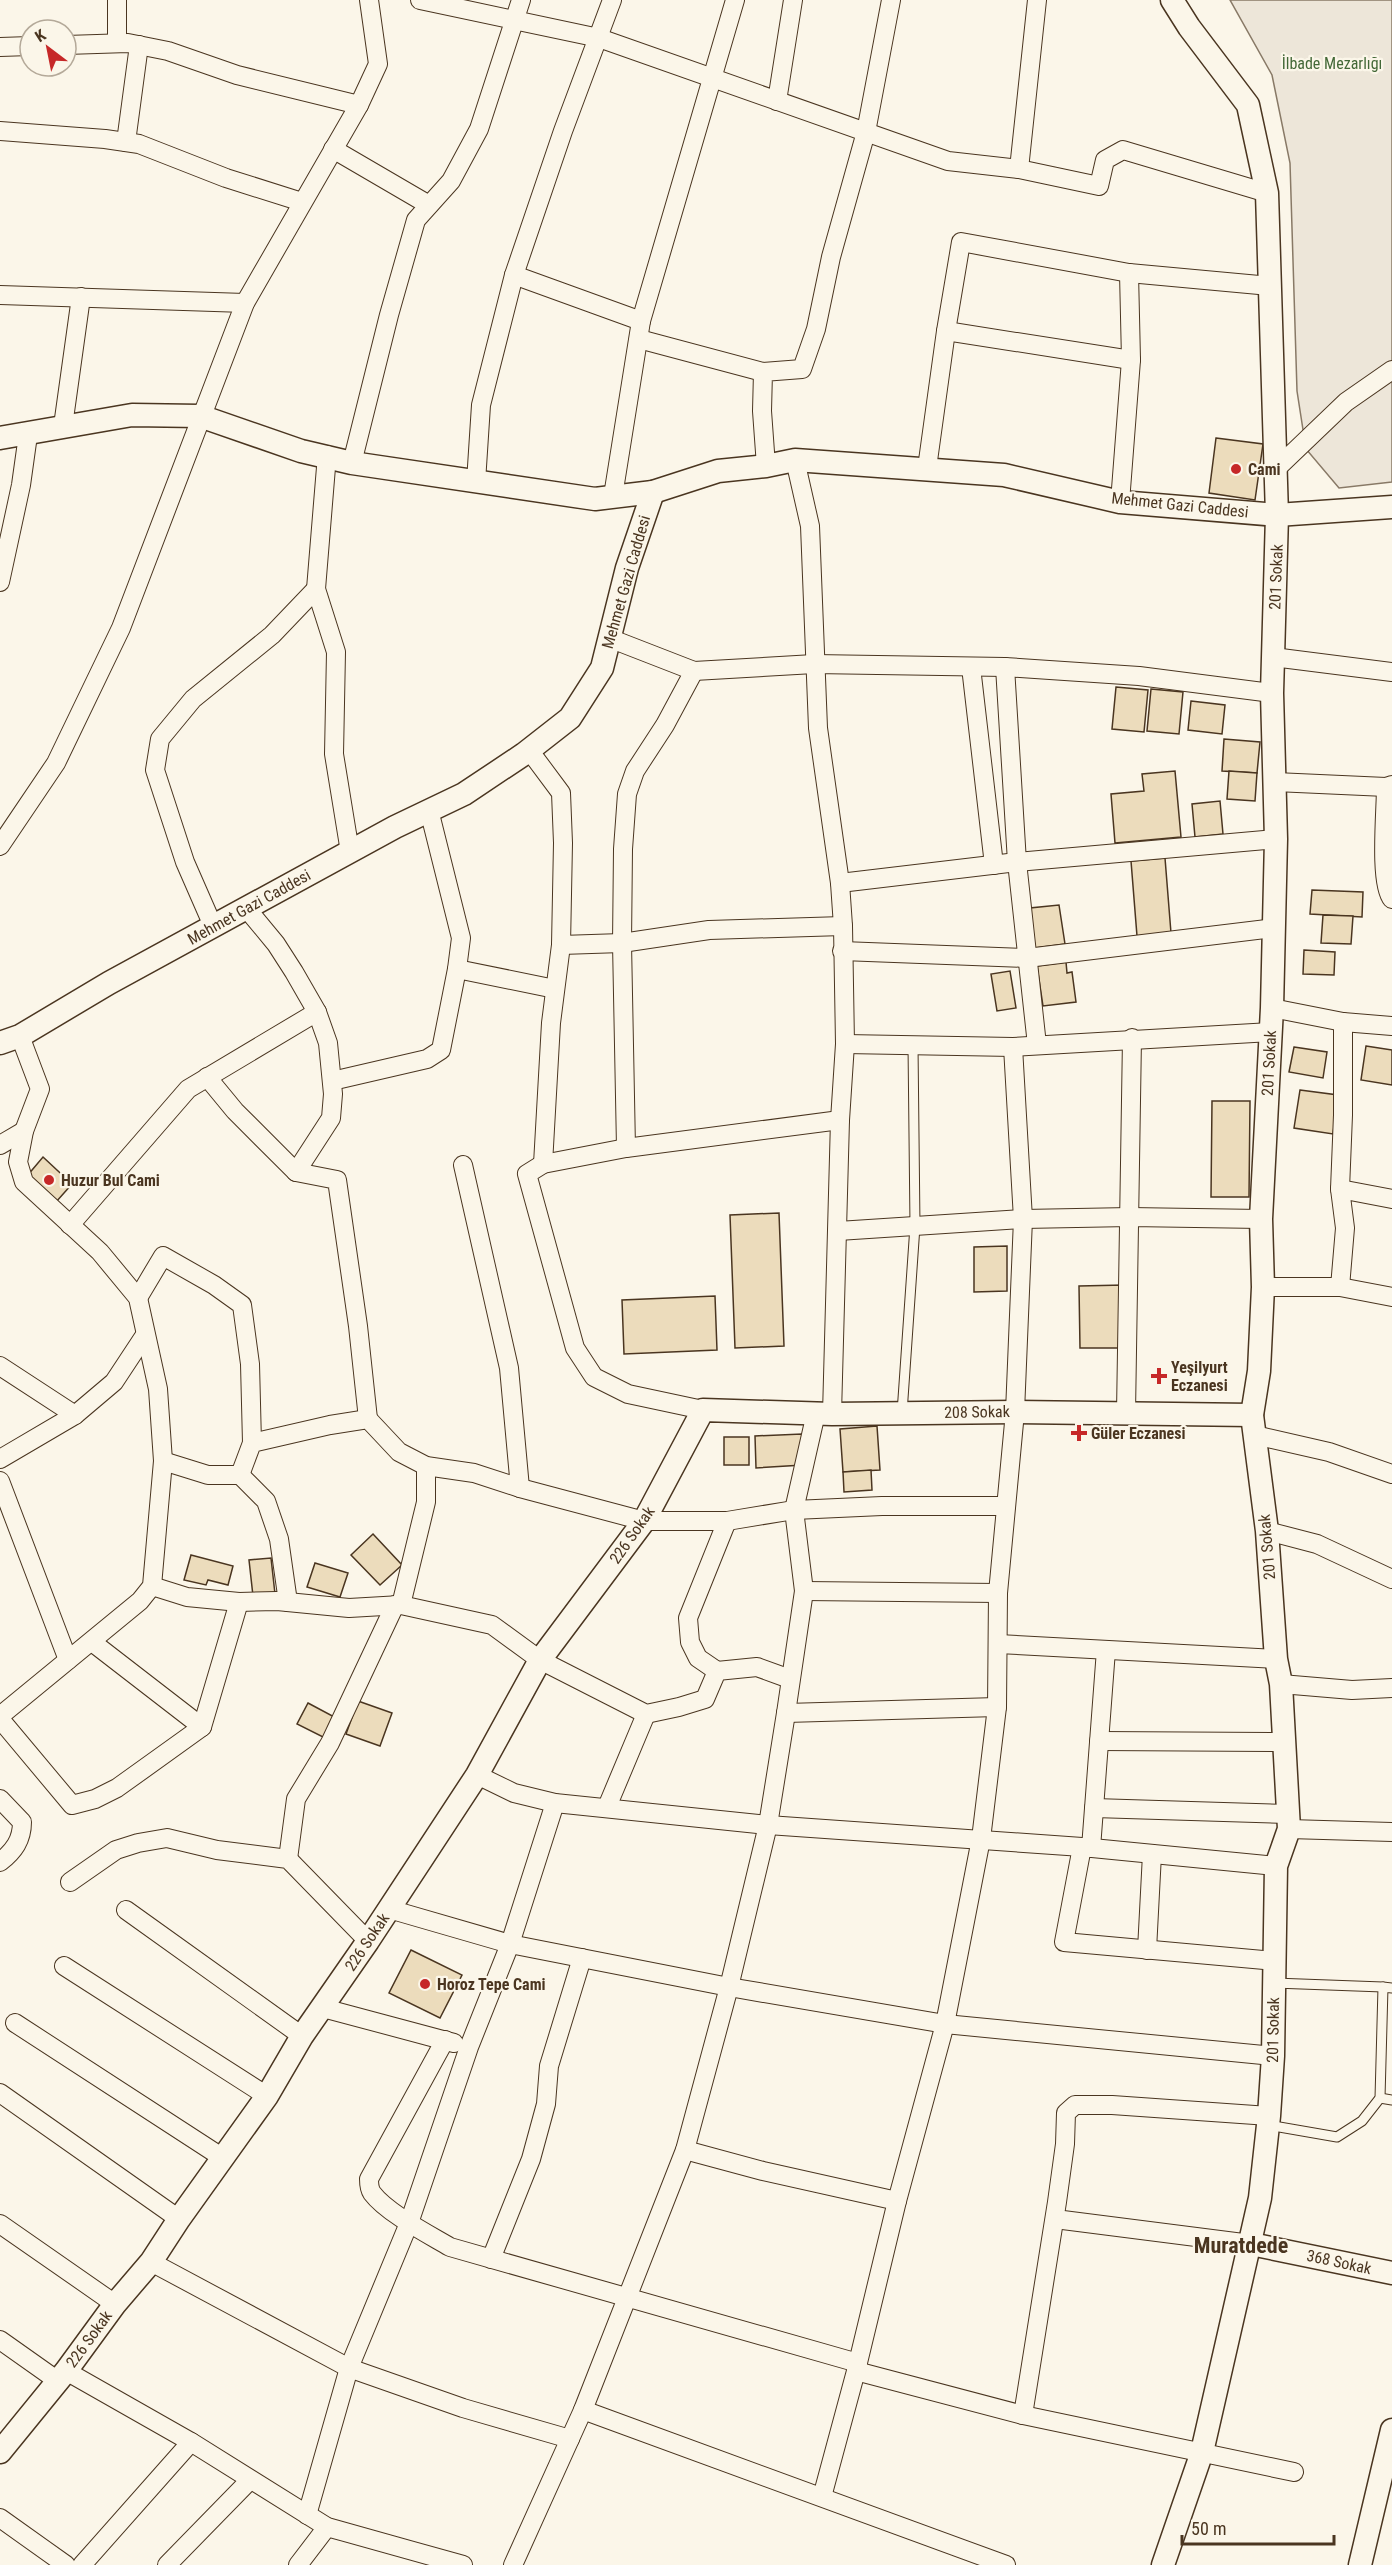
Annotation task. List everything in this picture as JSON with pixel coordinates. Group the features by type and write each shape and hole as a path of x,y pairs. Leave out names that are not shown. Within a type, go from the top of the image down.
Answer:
{"street":[{"path":"117,0 117,43"},
{"path":"0,846 57,763 121,628 245,303 359,105 378,64 369,0"},
{"path":"420,0 599,38 948,161 1019,169 1099,186 1105,160 1123,150 1267,193"},
{"path":"352,463 389,315 416,220 451,182 479,129 521,0"},
{"path":"476,482 481,405 514,276 563,131 612,0"},
{"path":"613,496 641,321 735,0"},
{"path":"777,101 793,0"},
{"path":"639,339 763,372 802,369 816,329 831,257 866,132 891,0"},
{"path":"1019,169 1037,0"},
{"name":"201 Sokak","path":"1164,2565 1202,2452 1260,2198 1269,2121 1273,2056 1275,1866 1289,1822 1281,1684 1276,1659 1267,1531 1253,1425 1259,1371 1263,1287 1261,1219 1272,1008 1276,839 1272,693 1278,515 1267,193 1248,105 1189,27 1172,0"},
{"path":"78,45 117,43 168,51 237,75 359,105"},
{"path":"126,142 139,45"},
{"path":"0,47 18,46"},
{"path":"0,131 139,144 226,178 302,202"},
{"path":"333,149 429,205"},
{"path":"927,468 961,242 1129,273 1270,286"},
{"path":"1120,502 1131,360 1129,273"},
{"path":"514,276 641,321"},
{"path":"0,295 245,303"},
{"path":"63,426 81,297"},
{"path":"946,331 1131,360"},
{"path":"1276,469 1346,402 1392,370"},
{"path":"763,372 762,411 766,466"},
{"path":"0,438 28,435 63,426 132,415 200,417 301,451 327,455 352,463 595,499 653,492"},
{"path":"0,582 21,486 28,435"},
{"path":"327,455 316,590 336,652 334,754 350,852"},
{"path":"513,2565 583,2410 685,2150 729,1987 768,1824 804,1591 794,1510 824,1413 838,1231 840,1120 845,1044 843,926 840,883 818,728 810,526 795,460"},
{"name":"Mehmet Gazi Caddesi","path":"5,1041 350,852 464,794 529,750 570,718 602,668 627,568 653,492 718,471 766,466 795,460 1004,475 1120,502 1278,515 1392,507"},
{"path":"213,926 184,862 158,782 155,770 159,739 193,699 272,635 316,590"},
{"path":"609,638 694,672 814,664 1005,667 1139,676 1272,693"},
{"path":"1273,657 1392,672"},
{"path":"971,667 994,865"},
{"path":"1005,667 1017,862 1036,1044"},
{"path":"626,1148 622,943 623,849 627,794 635,771 694,672"},
{"path":"529,750 561,793 563,843 561,945 555,989 543,1164"},
{"path":"1275,782 1389,786 1384,872 1389,896 1392,899"},
{"path":"332,1081 427,1059 441,1050 458,969 461,938 429,810"},
{"path":"840,883 1017,862 1276,839"},
{"path":"246,909 276,944 317,1012 328,1043 332,1081 331,1118 296,1172"},
{"path":"561,945 622,943 710,930 843,926"},
{"path":"842,951 1027,958 1274,928"},
{"path":"458,969 555,989"},
{"path":"1272,1008 1343,1022 1392,1026"},
{"path":"70,1225 188,1089 317,1012"},
{"path":"1340,1287 1345,1228 1340,1189 1343,1022"},
{"path":"845,1044 1013,1047 1132,1038 1271,1032"},
{"path":"1126,1413 1132,1038"},
{"path":"5,1041 40,1089 24,1131 18,1162 24,1182 100,1252 138,1298 158,1389 163,1461 152,1586 140,1601 92,1642 8,1701 0,1717 72,1805 95,1799 117,1788 202,1727 239,1602"},
{"path":"822,2497 857,2367 897,2201 945,2024 981,1839 997,1707 998,1593 1015,1412 1023,1220 1013,1047"},
{"path":"207,1077 236,1111 296,1172 337,1180 358,1326 368,1419 399,1452 426,1466 474,1473 520,1488 644,1521 727,1521 794,1510 882,1506 1006,1506"},
{"path":"703,1410 628,1394 594,1377 575,1348 527,1174 543,1164 626,1148 681,1143 840,1120"},
{"path":"0,1145 24,1131"},
{"path":"463,1165 509,1368 520,1488"},
{"path":"1340,1189 1392,1199"},
{"path":"838,1231 1023,1220 1130,1217 1261,1219"},
{"path":"138,1298 163,1256 214,1285 242,1305 250,1364 252,1443 240,1475"},
{"path":"1263,1287 1340,1287 1392,1297"},
{"path":"0,1459 75,1415 114,1382 145,1335"},
{"path":"0,1366 75,1415"},
{"name":"208 Sokak","path":"703,1410 824,1413 1126,1413 1253,1425"},
{"name":"226 Sokak","path":"0,2452 62,2376 115,2304 151,2262 267,2096 302,2036 368,1941 477,1775 540,1660 644,1521 703,1410"},
{"path":"252,1443 330,1425 368,1419"},
{"path":"1253,1425 1392,1474"},
{"path":"163,1461 208,1475 240,1475 266,1501 279,1539 288,1602"},
{"path":"288,1859 296,1799 330,1743 398,1605 426,1502 426,1466"},
{"path":"0,1481 68,1660"},
{"path":"727,1521 688,1618 690,1642 698,1658 717,1671 757,1667 790,1679"},
{"path":"1267,1531 1317,1544 1391,1576"},
{"path":"152,1586 187,1598 239,1602 288,1602 349,1608 398,1605 492,1625 540,1660 646,1714 705,1699 717,1671"},
{"path":"804,1591 998,1593"},
{"path":"92,1642 202,1727"},
{"path":"998,1644 1276,1659"},
{"path":"1106,1650 1094,1808 1064,1942 1147,1950 1274,1972"},
{"path":"1281,1684 1352,1690 1392,1688"},
{"path":"786,1713 997,1707"},
{"path":"607,1808 646,1714"},
{"path":"1099,1741 1284,1742"},
{"path":"477,1775 514,1793 555,1803 768,1824 1086,1847 1275,1866"},
{"path":"0,1799 22,1822 22,1834 12,1852 0,1862"},
{"path":"307,2515 349,2368 409,2223 469,2047 510,1944 555,1803"},
{"path":"1094,1808 1392,1832"},
{"path":"70,1882 116,1850 167,1838 217,1850 288,1859 368,1941"},
{"path":"1147,1950 1152,1854"},
{"path":"389,1909 510,1944 729,1987 945,2024 1273,2056"},
{"path":"126,1910 302,2036"},
{"path":"491,2259 531,2159 546,2104 549,2066 582,1958"},
{"path":"64,1966 267,2096"},
{"path":"323,2008 469,2047"},
{"path":"15,2023 224,2158"},
{"path":"445,2040 369,2179 371,2192 409,2223 450,2247 1023,2415 1294,2472"},
{"path":"0,2093 179,2219"},
{"path":"1023,2415 1055,2219 1065,2144 1066,2113 1075,2105 1112,2105 1269,2121"},
{"path":"685,2150 763,2171 897,2201"},
{"path":"1055,2219 1251,2244"},
{"path":"0,2224 115,2304"},
{"name":"368 Sokak","path":"1251,2244 1392,2272"},
{"path":"151,2262 349,2368 463,2408 570,2439"},
{"path":"0,2340 62,2376 191,2442 327,2527 463,2565"},
{"path":"583,2410 1006,2565"},
{"path":"1360,2565 1392,2430"},
{"path":"82,2565 191,2442"},
{"path":"167,2565 250,2480"},
{"path":"0,2518 66,2565"},
{"path":"298,2565 327,2527"}],"lane":[{"path":"902,1413 915,1226 913,1045"},
{"path":"1269,2121 1337,2137 1362,2121 1380,2098 1388,1988 1274,1972"},
{"path":"1380,2098 1392,2100"}],"green space":[{"name":"İlbade Mezarlığı","path":"1230,0 1392,0 1392,482 1339,488 1306,449 1297,391 1290,163 1272,75"}],"building":[{"name":"Cami","path":"1216,438 1263,444 1255,500 1209,493"},
{"path":"1116,687 1148,690 1144,732 1112,729"},
{"path":"1151,689 1183,692 1179,734 1147,731"},
{"path":"1191,701 1225,705 1222,734 1188,730"},
{"path":"1224,739 1260,742 1257,773 1222,771"},
{"path":"1175,771 1181,837 1115,843 1111,794 1144,791 1142,774"},
{"path":"1229,771 1257,773 1255,801 1227,799"},
{"path":"1220,801 1223,834 1195,837 1192,804"},
{"path":"1165,858 1171,933 1137,936 1131,861"},
{"path":"1312,890 1363,892 1362,917 1310,914"},
{"path":"1059,905 1065,944 1035,948 1030,908"},
{"path":"1323,915 1353,916 1351,944 1321,943"},
{"path":"1304,950 1335,952 1334,975 1303,974"},
{"path":"1066,962 1067,973 1072,972 1076,1002 1043,1006 1037,966"},
{"path":"1010,971 1016,1008 997,1011 991,974"},
{"path":"1366,1046 1392,1050 1392,1085 1361,1080"},
{"path":"1294,1047 1327,1052 1323,1078 1289,1072"},
{"path":"1300,1090 1338,1095 1333,1134 1294,1128"},
{"path":"1212,1101 1250,1101 1249,1197 1211,1197"},
{"name":"Huzur Bul Cami","path":"43,1157 72,1184 56,1202 27,1176"},
{"path":"779,1213 784,1346 735,1348 730,1215"},
{"path":"1007,1246 1007,1291 974,1292 974,1247"},
{"path":"1124,1285 1125,1348 1080,1348 1079,1286"},
{"path":"715,1296 717,1350 624,1354 622,1300"},
{"path":"877,1426 880,1470 843,1472 840,1429"},
{"path":"802,1434 803,1465 756,1468 755,1436"},
{"path":"724,1437 749,1437 749,1465 724,1465"},
{"path":"871,1470 872,1490 844,1492 843,1472"},
{"path":"373,1534 402,1565 380,1585 351,1555"},
{"path":"191,1555 233,1566 228,1585 208,1580 206,1585 184,1580"},
{"path":"271,1558 275,1594 253,1596 249,1560"},
{"path":"315,1563 348,1573 340,1597 307,1587"},
{"path":"358,1701 392,1713 380,1746 346,1734"},
{"path":"308,1703 340,1720 329,1740 297,1724"},
{"name":"Horoz Tepe Cami","path":"411,1950 462,1975 440,2018 389,1993"}],"place":[{"name":"Cami","path":"1236,469"},
{"name":"Huzur Bul Cami","path":"49,1180"},
{"name":"Yeşilyurt Eczanesi","path":"1159,1376"},
{"name":"Güler Eczanesi","path":"1079,1433"},
{"name":"Horoz Tepe Cami","path":"425,1984"}],"district":[{"name":"Muratdede","path":"1241,2245"}]}
